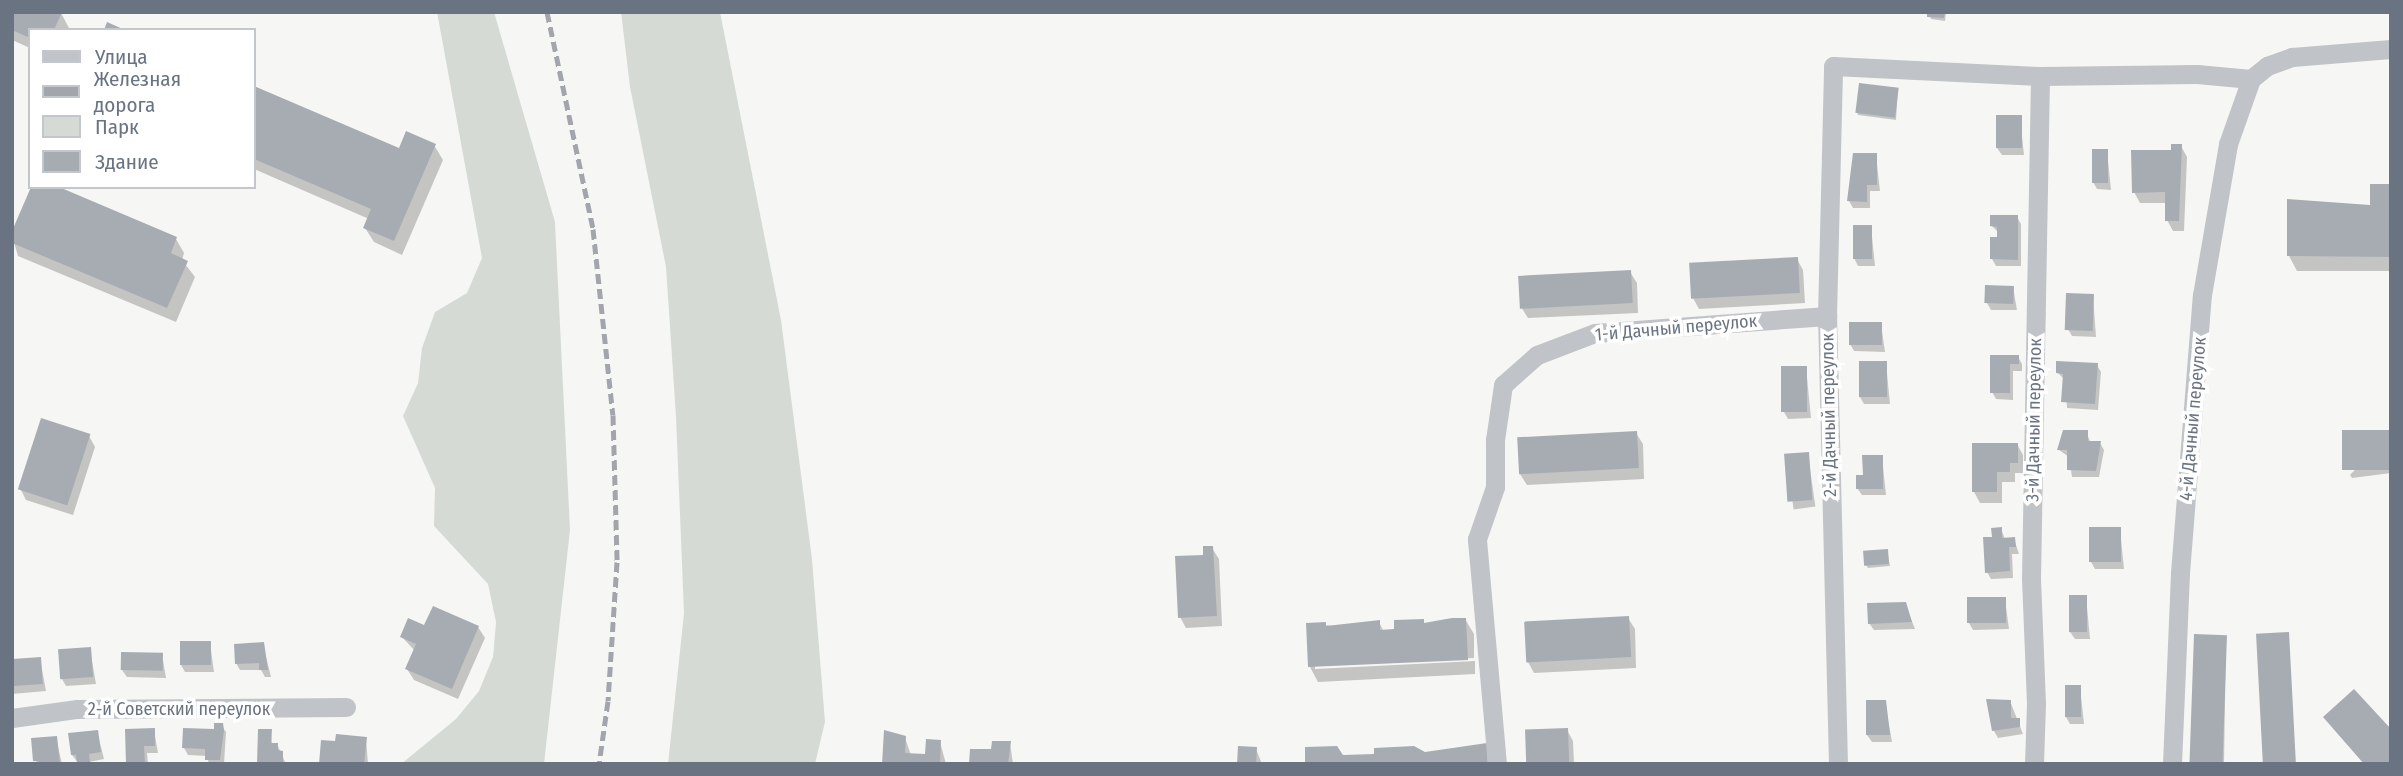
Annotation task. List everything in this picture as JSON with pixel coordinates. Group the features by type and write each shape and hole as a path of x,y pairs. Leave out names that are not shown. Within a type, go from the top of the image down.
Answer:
{"street":[{"path":"2040,76 2197,74 2250,79 2267,66 2292,57 2391,49"},
{"name":"2-й Дачный переулок","path":"1838,764 1827,316 1833,66 2040,76"},
{"name":"3-й Дачный переулок","path":"2034,764 2036,703 2031,578 2040,76"},
{"name":"4-й Дачный переулок","path":"2172,764 2179,573 2202,295 2228,144 2250,79"},
{"name":"1-й Дачный переулок","path":"1497,764 1477,539 1496,487 1495,440 1503,385 1537,355 1595,332 1827,316"},
{"name":"2-й Советский переулок","path":"12,718 78,709 346,707"}],"green space":[{"path":"437,12 494,12 555,222 570,530 544,764 401,764 456,719 479,691 493,657 496,622 488,584 434,526 435,488 403,416 418,383 422,348 435,312 467,293 482,258"},
{"path":"621,12 720,12 781,320 812,559 825,722 815,764 668,764 684,613 676,417 666,267 630,87"}],"building":[{"path":"12,12 62,12 55,28 28,28 28,37 12,30"},
{"path":"1927,12 1945,12 1944,18 1927,17"},
{"path":"107,22 120,28 105,28"},
{"path":"1859,83 1899,88 1895,118 1855,113"},
{"path":"256,87 399,148 406,131 436,144 394,241 363,228 371,209 256,160"},
{"path":"1996,115 2022,115 2022,148 1996,148"},
{"path":"2171,144 2182,144 2179,221 2165,221 2165,192 2132,193 2131,150 2171,150"},
{"path":"2092,149 2108,149 2108,183 2092,183"},
{"path":"1853,153 1877,153 1877,185 1867,185 1867,202 1847,201"},
{"path":"2370,184 2391,184 2391,257 2287,256 2287,199 2370,205"},
{"path":"30,189 64,189 177,237 171,253 188,261 167,308 12,243 12,231"},
{"path":"1990,215 2018,215 2018,260 1990,259 1990,237 1997,237 1997,227 1990,226"},
{"path":"1853,225 1872,225 1872,259 1853,259"},
{"path":"1798,257 1800,293 1691,299 1689,263"},
{"path":"1631,270 1633,303 1520,309 1518,276"},
{"path":"1985,285 2014,286 2013,304 1984,303"},
{"path":"2066,293 2094,294 2093,331 2065,330"},
{"path":"1849,322 1882,322 1882,345 1849,345"},
{"path":"1990,355 2019,355 2019,364 2010,364 2010,393 1990,393"},
{"path":"1859,361 1887,361 1887,397 1859,397"},
{"path":"2056,361 2098,363 2095,404 2061,402 2063,374 2056,373"},
{"path":"1781,366 1807,366 1807,412 1781,412"},
{"path":"41,418 90,434 67,505 18,489"},
{"path":"2063,430 2088,430 2088,441 2101,441 2096,471 2067,470 2067,450 2057,450"},
{"path":"2342,430 2391,430 2391,470 2342,470"},
{"path":"1637,431 1639,468 1519,474 1517,437"},
{"path":"1972,443 2018,443 2018,463 2010,463 2010,472 1997,472 1997,492 1972,492"},
{"path":"1809,452 1812,500 1787,502 1784,454"},
{"path":"1862,455 1883,455 1883,489 1856,489 1856,475 1863,475"},
{"path":"2002,527 2002,538 2015,537 2016,547 2009,547 2010,571 1985,573 1983,537 1992,537 1991,528"},
{"path":"2089,527 2121,527 2121,562 2089,562"},
{"path":"1203,546 1213,546 1217,616 1178,618 1175,556 1203,555"},
{"path":"1888,549 1889,564 1864,566 1863,551"},
{"path":"2069,595 2087,595 2087,632 2069,632"},
{"path":"1967,597 2006,597 2006,623 1967,623"},
{"path":"1906,602 1912,622 1868,624 1867,603"},
{"path":"433,606 479,626 452,689 405,669 416,644 400,637 408,618 424,625"},
{"path":"1629,616 1631,657 1526,662 1524,621"},
{"path":"1466,618 1468,660 1308,667 1306,623 1326,622 1326,626 1380,620 1380,630 1394,629 1394,620 1424,619 1424,623"},
{"path":"2289,632 2296,764 2263,764 2256,634"},
{"path":"2194,634 2227,635 2222,764 2189,764"},
{"path":"180,641 211,641 211,665 180,665"},
{"path":"264,642 268,670 259,670 259,663 235,664 234,644"},
{"path":"91,647 93,677 60,679 58,649"},
{"path":"121,652 163,653 163,671 121,670"},
{"path":"41,657 43,684 14,686 12,659"},
{"path":"2065,685 2081,685 2081,717 2065,717"},
{"path":"2354,689 2391,729 2391,764 2364,764 2323,717"},
{"path":"1986,699 2011,700 2011,718 2020,718 2020,727 1992,731"},
{"path":"1866,700 1886,700 1890,735 1866,735"},
{"path":"214,723 223,723 220,760 205,760 205,749 182,748 183,728 214,729"},
{"path":"155,728 155,746 144,746 145,764 126,764 125,729"},
{"path":"1568,728 1569,764 1526,764 1525,730"},
{"path":"258,729 272,729 271,743 278,743 278,750 283,751 283,764 257,764"},
{"path":"98,730 101,752 89,754 90,762 77,763 76,755 71,755 68,733"},
{"path":"884,730 906,736 905,753 925,754 926,739 941,740 940,764 882,764"},
{"path":"336,734 367,737 364,764 319,764 321,740 335,741"},
{"path":"57,736 60,764 33,761 31,738"},
{"path":"992,741 1011,741 1008,764 969,764 970,749 991,749"},
{"path":"1487,743 1488,764 1305,763 1305,747 1337,746 1343,755 1374,754 1374,748 1414,746 1425,752"},
{"path":"1238,746 1257,747 1256,764 1237,764"}],"railway":[{"path":"547,12 593,229 613,415 617,562 608,701 599,764"}]}
